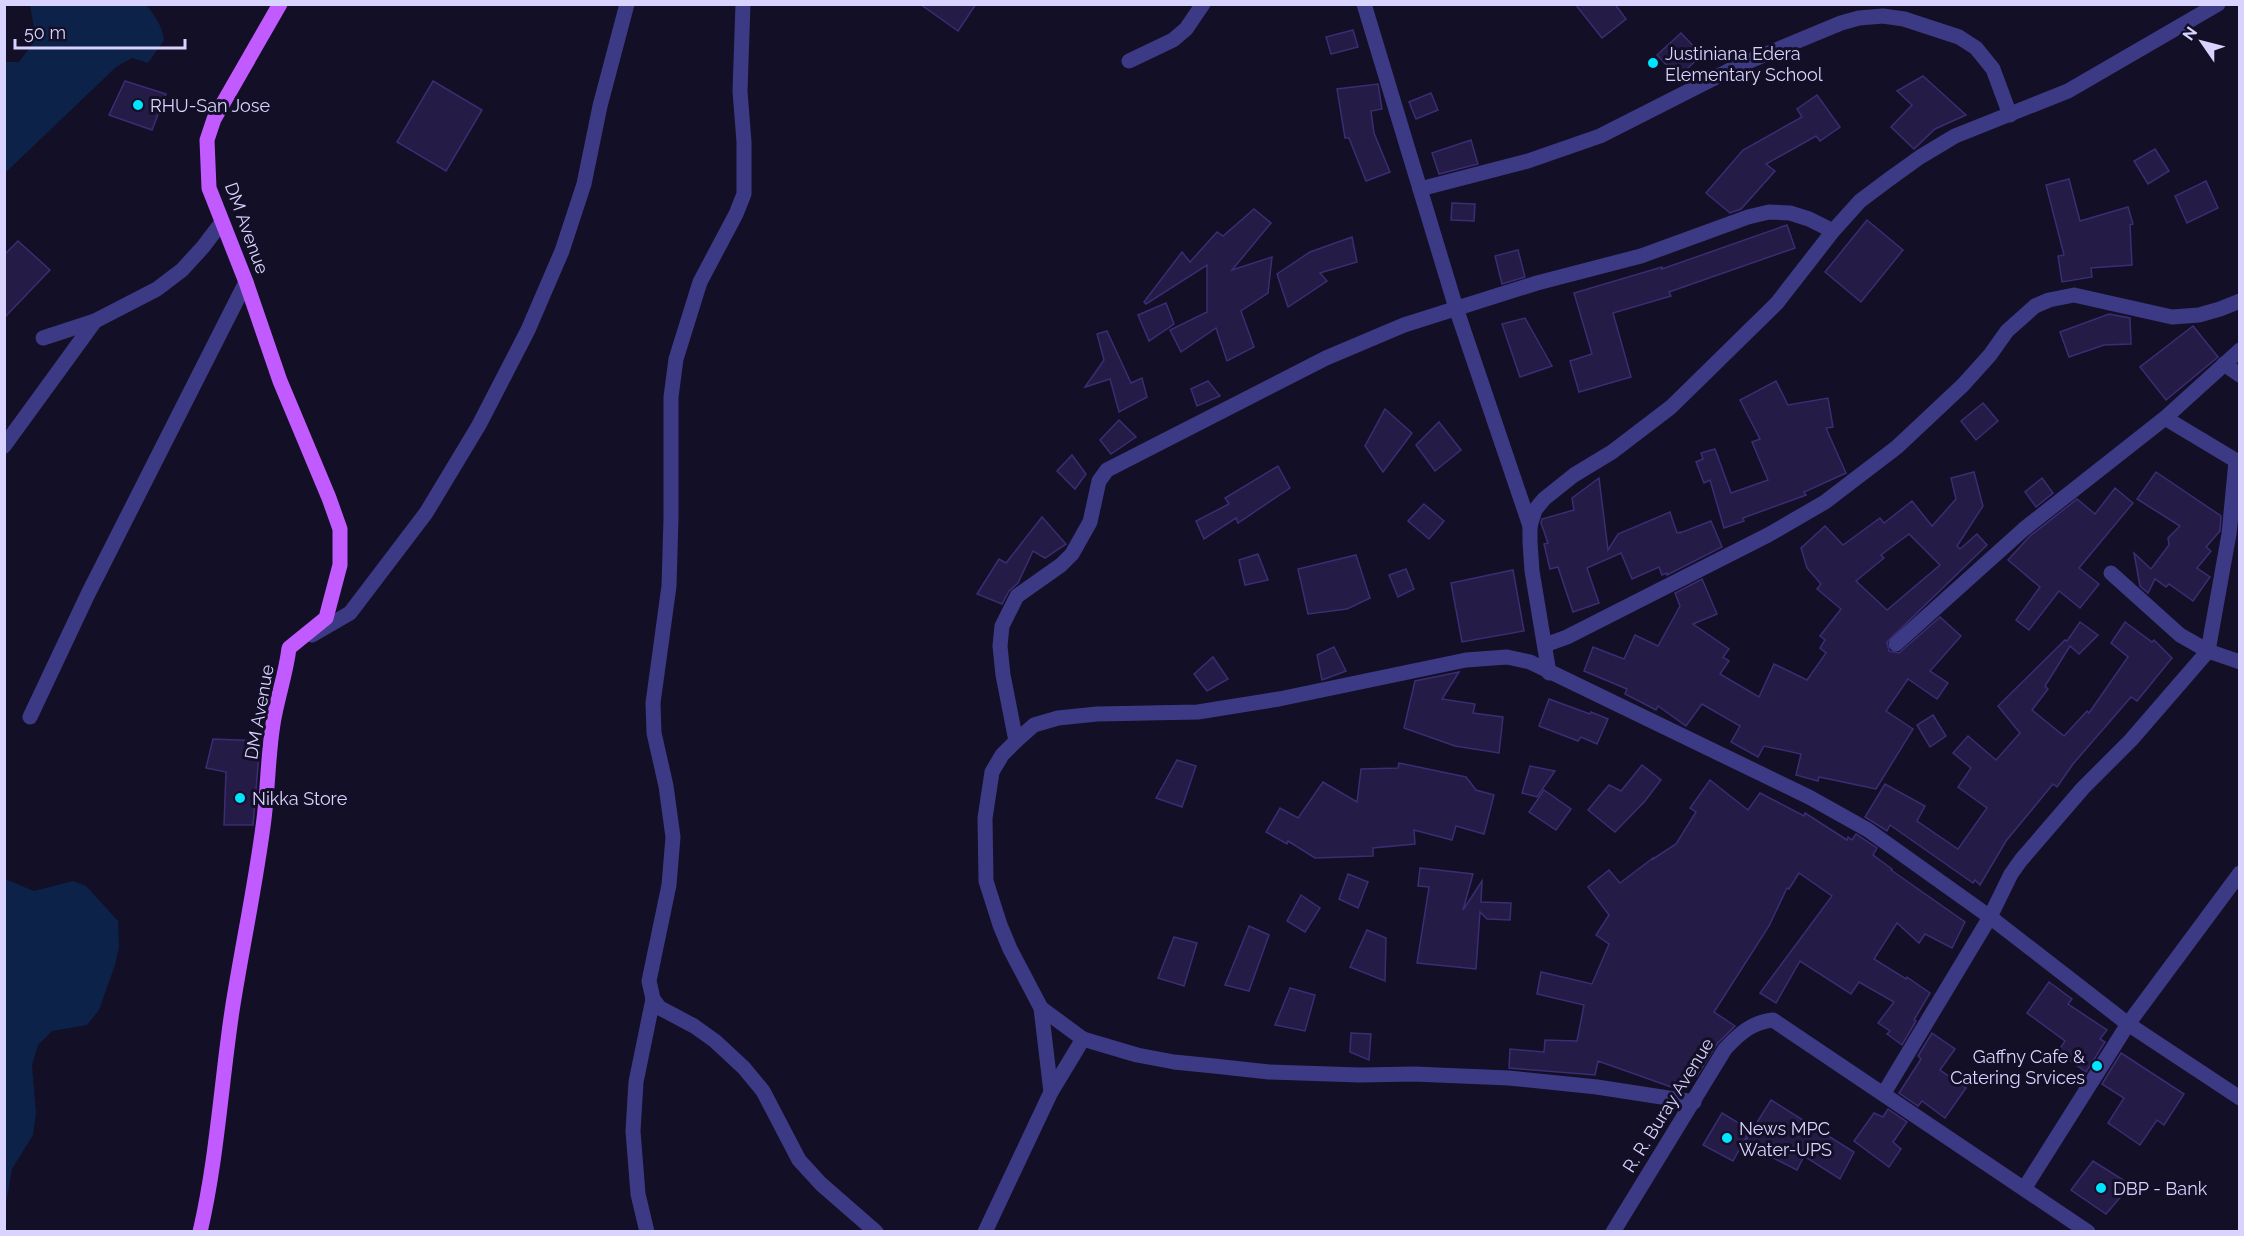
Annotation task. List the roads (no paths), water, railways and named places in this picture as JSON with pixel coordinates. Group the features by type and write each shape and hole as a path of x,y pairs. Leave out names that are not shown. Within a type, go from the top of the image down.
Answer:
{"main road":[{"name":"DM Avenue","path":"200,1232 213,1173 232,1012 256,875 273,724 286,671 289,648 326,618 340,565 340,530 329,498 280,381 210,188 207,140 214,119 280,4"}],"street":[{"path":"289,648 350,613 428,510 478,424 528,330 562,251 584,184 600,106 627,4"},
{"path":"647,1232 638,1194 633,1131 636,1082 653,999 649,981 669,885 673,837 666,786 654,733 653,703 669,586 671,397 676,359 700,282 744,194 744,141 740,91 743,4"},
{"path":"1129,61 1173,40 1186,28 1203,4"},
{"path":"1364,4 1456,308 1530,526 1532,571 1549,672"},
{"path":"1530,526 1535,510 1557,487 1612,452 1671,407 1777,303 1833,231 1860,201 1920,157 1955,136 2068,91 2218,4"},
{"path":"1420,189 1528,161 1600,136 1740,65 1841,23 1859,18 1883,16 1904,19 1959,37 1976,48 1993,69 2010,115"},
{"path":"1016,741 1002,675 1000,646 1002,626 1017,597 1061,565 1071,554 1090,522 1099,481 1107,470 1326,358 1404,325 1537,283 1641,256 1748,217 1769,212 1790,213 1809,219 1833,231"},
{"path":"43,338 95,321 157,289 182,270 222,222"},
{"path":"30,717 88,594 246,282"},
{"path":"1545,645 1760,540 1825,502 1897,447 1963,385 1990,355 2007,331 2036,306 2049,300 2074,295 2172,317 2199,315 2240,301"},
{"path":"4,446 95,321"},
{"path":"1896,644 2024,529 2165,418 2240,351"},
{"path":"2224,364 2240,375"},
{"path":"2088,1232 1884,1093 1990,917 2011,874 2021,860 2083,788 2131,740 2208,651 2229,534 2238,462 2165,418"},
{"path":"2111,573 2174,630 2208,651 2240,662"},
{"path":"1051,1092 1041,1008 1010,949 986,881 985,818 992,772 1002,755 1016,741 1034,725 1059,718 1097,714 1198,712 1240,706 1466,660 1507,657 1530,663 1549,672 1832,810 1868,830 1990,917 2128,1024 2240,1098"},
{"path":"2024,1189 2128,1024 2240,873"},
{"path":"653,999 660,1008 694,1026 731,1053 763,1091 800,1160 821,1184 876,1232"},
{"path":"1041,1008 1083,1039 1137,1055 1174,1062 1269,1072 1509,1078 1597,1087 1694,1102"},
{"name":"R. R. Buray Avenue","path":"1613,1232 1725,1049 1736,1036 1749,1027 1763,1021 1773,1020 1884,1093"},
{"path":"985,1232 1051,1092 1083,1039"}],"water":[{"path":"30,5 146,5 158,21 164,40 148,63 132,58 116,67 5,173 5,62 19,62 36,39"},
{"path":"5,879 34,891 73,881 86,886 118,921 119,947 99,1010 87,1025 52,1031 38,1045 32,1065 36,1113 33,1135 12,1169 5,1209"}],"place":[{"name":"Justiniana Edera Elementary School","path":"1653,63"},
{"name":"RHU-San Jose","path":"138,105"},
{"name":"Nikka Store","path":"240,798"},
{"name":"Gaffny Cafe & Catering Srvices","path":"2097,1066"},
{"name":"News MPC Water-UPS","path":"1727,1138"},
{"name":"DBP - Bank","path":"2101,1188"}]}
